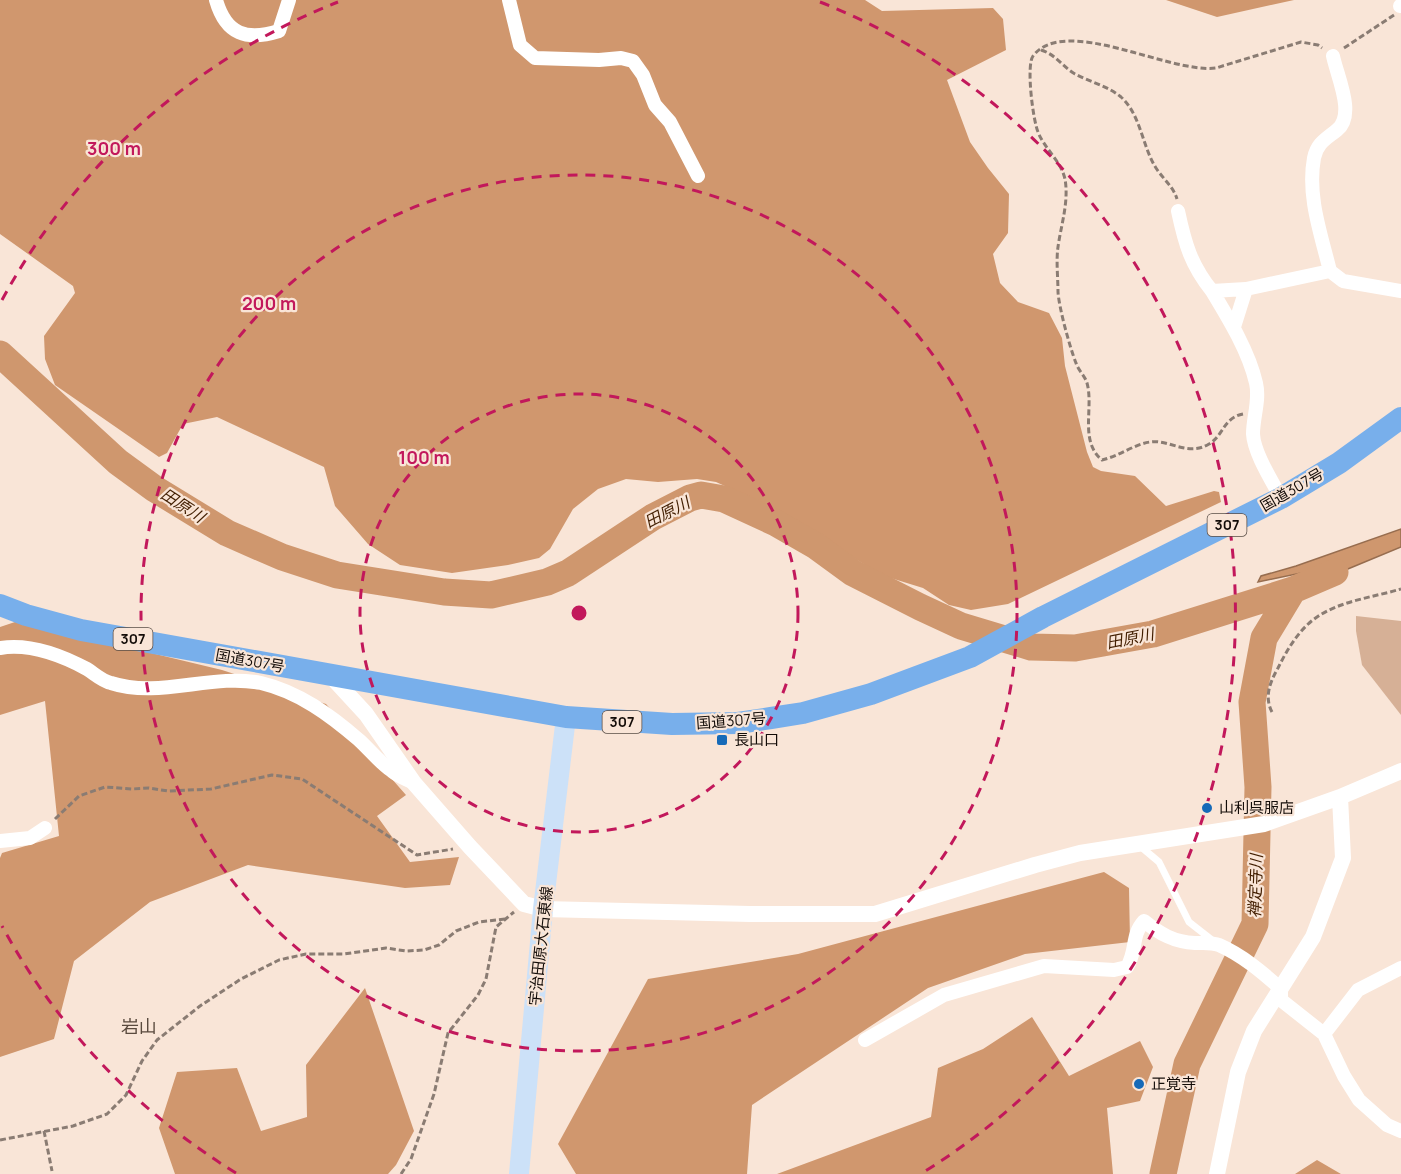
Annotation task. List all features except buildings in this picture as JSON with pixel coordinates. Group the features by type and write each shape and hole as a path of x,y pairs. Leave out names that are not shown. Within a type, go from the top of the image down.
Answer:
{"highway":[{"name":"国道307号","path":"0,605 26,615 81,630 566,717 672,724 738,723 803,713 871,694 970,657 1042,616 1281,498 1339,463 1401,418"}],"main road":[{"name":"宇治田原大石東線","path":"519,1174 543,909 566,717"}],"street":[{"path":"216,0 221,17 240,33 261,36 279,31 289,0"},
{"path":"509,0 520,45 535,58 599,60 621,58 633,61 655,105 670,122 698,176"},
{"path":"1333,56 1346,107 1346,117 1339,129 1318,145 1314,157 1312,184 1313,199 1330,272 1343,281 1401,291"},
{"path":"1178,211 1193,265 1234,327 1256,380 1258,392 1253,437 1281,498"},
{"path":"1212,291 1246,289 1330,272"},
{"path":"1234,327 1246,289"},
{"path":"0,648 12,646 53,653 110,683 146,689 233,681 260,683 299,696 327,714 359,740 391,771 414,783"},
{"path":"330,675 366,714 414,783 470,847 524,904 543,909 750,914 875,914 1035,864 1080,853 1264,824 1340,797 1401,771"},
{"path":"1217,1174 1238,1072 1254,1031 1313,937 1343,858 1340,797"},
{"path":"0,841 30,838 45,828"},
{"path":"865,1040 944,995 1044,966 1114,970 1127,967 1133,958 1137,929 1144,921 1160,935 1183,943 1216,944 1244,959 1281,989"},
{"path":"1324,1034 1358,990 1401,968"},
{"path":"1281,989 1281,1000 1324,1034 1344,1076 1359,1100 1387,1125 1401,1131"}],"lane":[{"path":"1137,844 1159,862 1189,922 1216,944"}],"path":[{"path":"1254,415 1241,414 1229,420 1209,444 1197,447 1182,449 1150,442 1116,457 1102,460 1094,453 1090,442 1087,383 1076,364 1058,296 1058,249 1063,222 1065,178 1038,132 1028,75 1032,57 1048,44 1067,40 1089,42 1179,65 1206,69 1301,42 1318,45 1333,56 1395,15 1401,6"},
{"path":"1041,50 1053,55 1077,75 1120,96 1129,106 1152,160 1173,190 1178,211"},
{"path":"1272,712 1268,705 1267,695 1273,676 1287,650 1317,617 1336,607 1401,590"},
{"path":"45,828 79,796 105,787 168,791 211,789 272,775 302,779 417,855 470,847"},
{"path":"401,1174 411,1158 434,1094 448,1033 478,995 486,979 496,927 524,904"},
{"path":"0,1140 73,1126 107,1114 126,1095 142,1061 158,1040 200,1006 241,979 279,960 306,954 344,954 386,948 406,951 424,950 439,945 456,931 479,922 505,919"},
{"path":"44,1131 52,1171"}],"shaded area":[{"path":"0,0 865,0 882,11 993,8 1003,19 1006,50 947,80 970,142 1009,194 1008,233 993,254 1000,283 1018,302 1049,313 1062,338 1065,366 1093,467 1101,471 1135,476 1166,506 1214,491 1219,492 1221,502 1008,604 971,610 949,605 923,588 881,575 778,510 716,482 697,479 658,482 626,479 598,489 573,509 550,549 539,558 452,573 400,565 368,544 335,506 324,467 217,417 183,424 167,453 159,457 55,385 45,359 44,336 75,293 73,286 0,234"},
{"path":"1166,0 1294,0 1217,17"},
{"path":"1401,529 1401,547 1343,571 1293,604 1306,578 1301,573 1258,582 1261,576"},
{"path":"1356,616 1401,621 1401,715 1362,665 1356,631"},
{"path":"18,621 222,670 326,704 406,795 377,816 410,862 459,857 450,885 405,888 248,865 150,902 74,961 54,1039 0,1057 0,858 2,853 59,836 45,701 0,715 0,627"},
{"path":"1104,872 1129,888 1130,942 1025,954 928,988 752,1105 747,1174 576,1174 558,1144 648,979 798,954"},
{"path":"365,988 414,1131 396,1165 388,1174 175,1174 159,1128 177,1072 237,1068 261,1131 307,1117 306,1065"},
{"path":"1032,1017 1069,1076 1140,1041 1153,1067 1140,1101 1107,1108 1113,1174 777,1174 931,1117 938,1068 983,1049"},
{"path":"1317,1160 1341,1174 1295,1174"}],"waterway":[{"name":"田原川","path":"0,354 118,462 155,489 227,533 282,557 337,575 444,592 491,595 547,582 568,573 653,517 690,498 701,495 724,499 776,523 816,546 853,573 961,626 1031,647 1075,648 1153,634 1293,590 1335,572"},
{"name":"禅定寺川","path":"1163,1174 1187,1064 1255,924 1258,787 1252,702 1264,638 1293,590"}],"place":[{"name":"長山口","path":"722,740"},
{"name":"山利呉服店","path":"1207,808"},
{"name":"正覚寺","path":"1139,1084"}],"district":[{"name":"岩山","path":"139,1027"}]}
